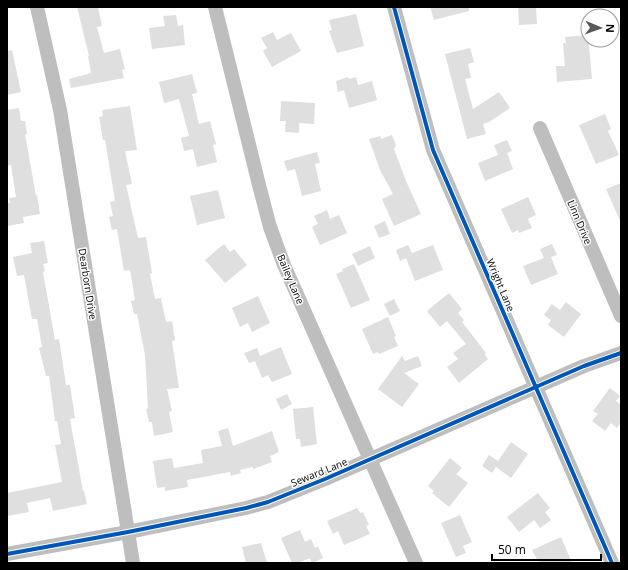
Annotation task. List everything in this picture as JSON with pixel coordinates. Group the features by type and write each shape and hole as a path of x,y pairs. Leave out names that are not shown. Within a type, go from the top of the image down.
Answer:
{"street":[{"name":"Dearborn Drive","path":"37,7 60,110 133,563"},
{"name":"Bailey Lane","path":"215,7 270,227 284,265 416,563"},
{"name":"Wright Lane","path":"394,7 433,150 612,563"},
{"name":"Linn Drive","path":"540,128 621,316"},
{"name":"Seward Lane","path":"7,554 128,532 246,508 268,502 325,479 584,366 621,353"}],"building":[{"path":"77,7 98,7 102,26 97,27 104,53 120,49 125,69 122,70 124,78 71,88 69,79 91,73 89,56"},
{"path":"430,7 469,7 469,11 434,20"},
{"path":"518,7 536,7 537,24 519,25"},
{"path":"356,14 364,46 337,53 329,31 332,30 329,20"},
{"path":"176,15 178,26 183,25 185,45 152,49 149,28 165,26 163,16"},
{"path":"273,32 277,40 291,33 301,51 272,67 263,51 267,48 261,38"},
{"path":"580,36 580,48 589,48 592,79 557,82 556,66 565,66 563,43 566,43 565,37"},
{"path":"470,48 474,62 468,64 471,78 465,79 473,109 499,92 510,108 489,122 483,124 486,134 467,139 445,54"},
{"path":"12,50 21,92 7,95 7,51"},
{"path":"192,74 197,93 192,94 199,124 210,121 216,144 213,145 217,162 197,167 193,149 184,151 181,138 189,136 179,99 164,103 159,82"},
{"path":"348,77 349,79 356,77 358,85 372,81 377,100 349,108 344,90 338,92 336,81"},
{"path":"281,101 315,103 314,124 299,123 299,133 285,132 286,121 280,121"},
{"path":"130,106 137,150 125,151 132,184 126,185 138,238 146,237 152,273 150,274 155,299 161,298 166,322 172,321 175,340 172,341 179,388 167,389 172,411 169,412 173,432 154,436 152,422 149,422 146,409 148,408 145,355 137,314 134,314 131,301 135,300 130,270 124,271 117,229 112,230 109,217 113,216 110,202 115,201 105,140 103,140 99,117 103,116 102,110"},
{"path":"19,108 21,121 25,121 27,134 25,134 40,214 23,217 24,223 7,226 7,203 10,203 9,198 16,197 11,165 7,166 7,110"},
{"path":"605,114 611,129 608,131 619,155 596,164 579,125"},
{"path":"392,135 396,145 394,149 421,214 394,226 382,199 393,194 380,170 369,139 380,136 381,139"},
{"path":"507,140 512,151 507,153 513,169 485,181 478,163 498,155 494,145"},
{"path":"317,152 320,163 315,164 321,191 302,196 295,169 287,171 284,161"},
{"path":"621,183 621,223 606,189"},
{"path":"218,190 225,218 197,225 190,196"},
{"path":"528,197 536,215 528,219 532,228 519,233 518,230 512,233 501,209"},
{"path":"327,210 330,219 339,215 347,233 320,245 312,227 318,224 314,216"},
{"path":"385,221 390,234 379,238 374,226"},
{"path":"44,241 48,263 43,264 45,271 43,272 55,340 59,339 66,385 70,385 75,418 70,419 83,491 87,504 53,511 50,498 27,503 29,512 7,516 7,493 62,482 55,445 61,444 57,421 55,421 49,376 46,376 39,348 42,347 37,319 32,319 24,275 17,276 13,257 32,253 30,243"},
{"path":"224,244 230,252 234,249 247,265 225,283 205,260"},
{"path":"552,244 557,255 551,257 558,274 531,285 523,266 544,258 540,249"},
{"path":"408,245 412,253 433,245 443,270 415,281 406,258 400,261 396,250"},
{"path":"370,246 375,258 358,266 352,254"},
{"path":"354,264 370,300 351,308 336,274 343,271 342,269"},
{"path":"449,293 462,309 458,313 464,320 462,322 486,353 485,355 488,359 459,383 447,367 458,359 453,353 466,344 447,321 440,327 427,311"},
{"path":"258,296 270,323 252,332 248,323 240,327 232,308"},
{"path":"394,299 400,311 390,316 384,304"},
{"path":"566,302 581,314 564,337 548,325 551,320 544,315 552,304 560,310"},
{"path":"388,317 396,336 394,337 398,346 379,354 378,352 373,354 362,329"},
{"path":"281,347 292,374 272,382 268,375 262,378 255,361 249,363 244,353 257,348 260,356"},
{"path":"402,356 405,361 418,356 422,366 404,373 419,384 402,407 378,389"},
{"path":"610,388 620,396 616,401 621,405 621,422 617,428 611,423 605,431 592,421 598,414 593,411"},
{"path":"287,394 292,404 281,410 276,399"},
{"path":"313,407 317,444 301,447 300,439 296,439 293,409"},
{"path":"228,428 233,446 272,431 279,452 270,456 272,462 253,469 253,467 240,470 241,473 231,476 230,472 187,480 188,487 165,491 165,487 157,488 153,461 172,458 174,468 203,463 201,450 222,446 218,431"},
{"path":"511,442 528,454 511,478 496,467 492,473 482,466 489,455 498,461"},
{"path":"450,458 462,468 456,474 468,483 449,507 432,493 434,491 428,486"},
{"path":"538,493 550,508 545,512 551,520 540,528 534,520 519,532 507,517"},
{"path":"357,508 360,513 363,512 369,525 366,526 370,534 344,545 338,531 333,534 327,521"},
{"path":"460,515 472,542 463,546 466,553 456,557 441,523"},
{"path":"300,530 305,542 311,539 315,548 318,546 323,558 312,563 310,558 297,563 292,563 281,538"},
{"path":"561,537 572,563 539,563 532,550"},
{"path":"261,543 267,563 246,563 242,547"}],"cycle path":[{"path":"394,7 433,150 612,563"},
{"path":"7,554 128,532 246,508 268,502 325,479 584,366 621,353"}]}
